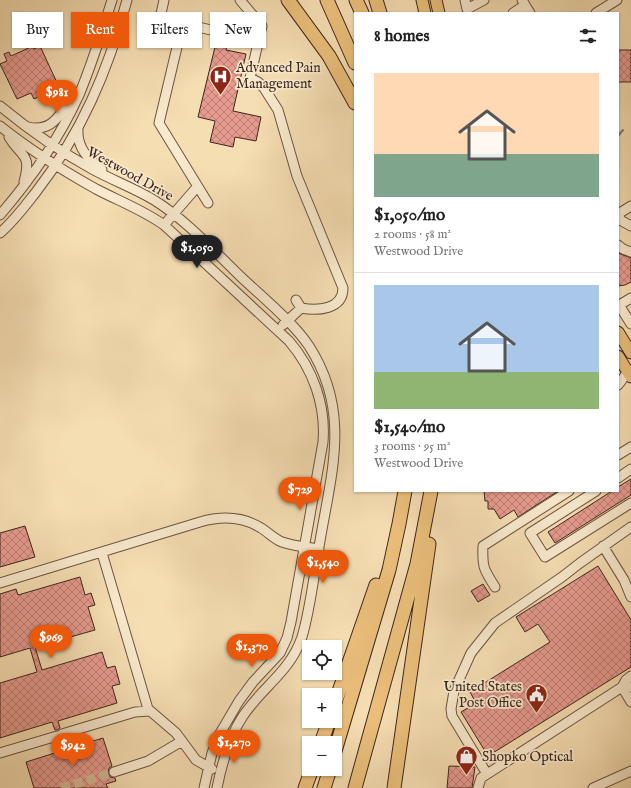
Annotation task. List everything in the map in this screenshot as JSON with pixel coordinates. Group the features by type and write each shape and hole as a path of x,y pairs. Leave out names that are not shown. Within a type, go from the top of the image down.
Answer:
{"highway":[{"path":"288,0 329,56 354,101"},
{"path":"327,0 354,61"},
{"path":"356,0 362,12"},
{"path":"376,0 380,12"},
{"path":"340,688 384,562 403,492"},
{"path":"339,736 389,570 397,535 403,492"},
{"path":"355,788 415,569 425,528 431,492"},
{"path":"394,788 437,492"},
{"path":"305,788 309,776"},
{"path":"324,788 328,776"}],"main road":[{"path":"422,0 425,12"},
{"path":"619,334 631,353"},
{"path":"619,358 627,373"}],"street":[{"path":"0,214 24,186 44,158 70,113 96,51 112,0"},
{"path":"0,233 22,210 56,166 79,128 101,80 127,0"},
{"path":"161,12 164,0"},
{"path":"240,0 250,12"},
{"path":"466,0 468,9 484,0"},
{"path":"598,12 617,0"},
{"path":"515,12 526,6"},
{"path":"177,48 159,123 208,204"},
{"path":"257,48 250,78 261,85 272,99 278,110 298,180 343,288 342,295 330,308 318,309 298,304 287,321 278,330"},
{"path":"26,127 42,128 53,123 68,103 80,91"},
{"name":"Westwood Drive","path":"0,106 26,127 64,153 150,198 173,214 287,321 306,342 318,362 329,390 335,414 335,449 305,628 299,646 288,665 259,696 243,716 232,738 220,773 217,788"},
{"path":"79,128 78,139 85,154 112,179"},
{"path":"4,129 23,154 27,162 24,186"},
{"name":"Westwood Drive","path":"4,129 56,166 142,211 164,225 278,330 296,349 317,388 322,409 323,442 288,638 277,657 253,682 233,708 217,740 208,767 204,788"},
{"path":"164,225 197,187"},
{"path":"619,213 631,206"},
{"path":"619,218 622,222 631,226"},
{"path":"619,246 623,250 631,252"},
{"path":"631,298 622,304 621,308 631,324"},
{"path":"619,384 627,373"},
{"path":"619,454 631,447"},
{"path":"619,477 631,469"},
{"path":"495,587 483,568 483,546 568,492"},
{"path":"594,492 530,533 545,557 631,503"},
{"path":"0,583 209,520 224,518 237,519 250,523 261,528 280,541 318,549"},
{"path":"487,774 452,716 451,709 454,691 471,653 495,622 562,577 631,527"},
{"path":"603,546 624,580 631,598"},
{"path":"102,553 145,702 150,711 170,727 193,757 220,773"},
{"path":"631,676 626,680 626,687 631,702"},
{"path":"478,788 482,778 487,774 626,687"},
{"path":"0,753 136,712 150,711"},
{"path":"114,772 150,760 182,741"},
{"path":"593,788 631,771"}],"building":[{"path":"29,48 41,48 59,87 34,99 31,93 17,99 0,64 7,61 4,54 9,52 11,56"},
{"name":"Advanced Pain Management","path":"215,48 226,48 226,50 246,54 233,111 261,117 256,141 235,137 233,147 210,142 215,121 198,117"},
{"path":"619,50 631,50 631,82 619,82"},
{"path":"619,253 631,258 631,282 619,286"},
{"path":"631,479 631,495 555,543 548,532 610,492 619,492 619,486"},
{"path":"484,492 556,492 518,517 514,510 500,519 494,509 488,509 488,501 485,501"},
{"path":"25,526 35,557 0,567 0,533"},
{"path":"598,566 631,620 631,667 488,756 461,712 476,703 470,692 550,642 538,624 525,632 516,617"},
{"path":"80,577 85,595 91,593 95,605 88,607 95,630 35,647 42,670 102,652 107,668 115,666 120,684 112,686 117,703 58,721 60,728 57,730 55,730 52,722 0,738 0,683 37,672 30,648 0,657 0,594 16,589 18,595"},
{"path":"483,584 490,595 478,602 471,591"},
{"path":"103,738 112,766 109,768 108,773 110,777 115,778 116,781 106,784 108,788 34,788 26,762 61,751 58,742 62,740 64,740 67,749"},
{"path":"449,766 475,767 472,788 447,788"}],"waterway":[{"path":"619,135 623,130"}],"tunnel":[{"path":"61,788 114,772"}],"place":[{"name":"Advanced Pain Management","path":"220,96"},
{"name":"United States Post Office","path":"537,714"},
{"name":"Shopko Optical","path":"467,776"}]}
